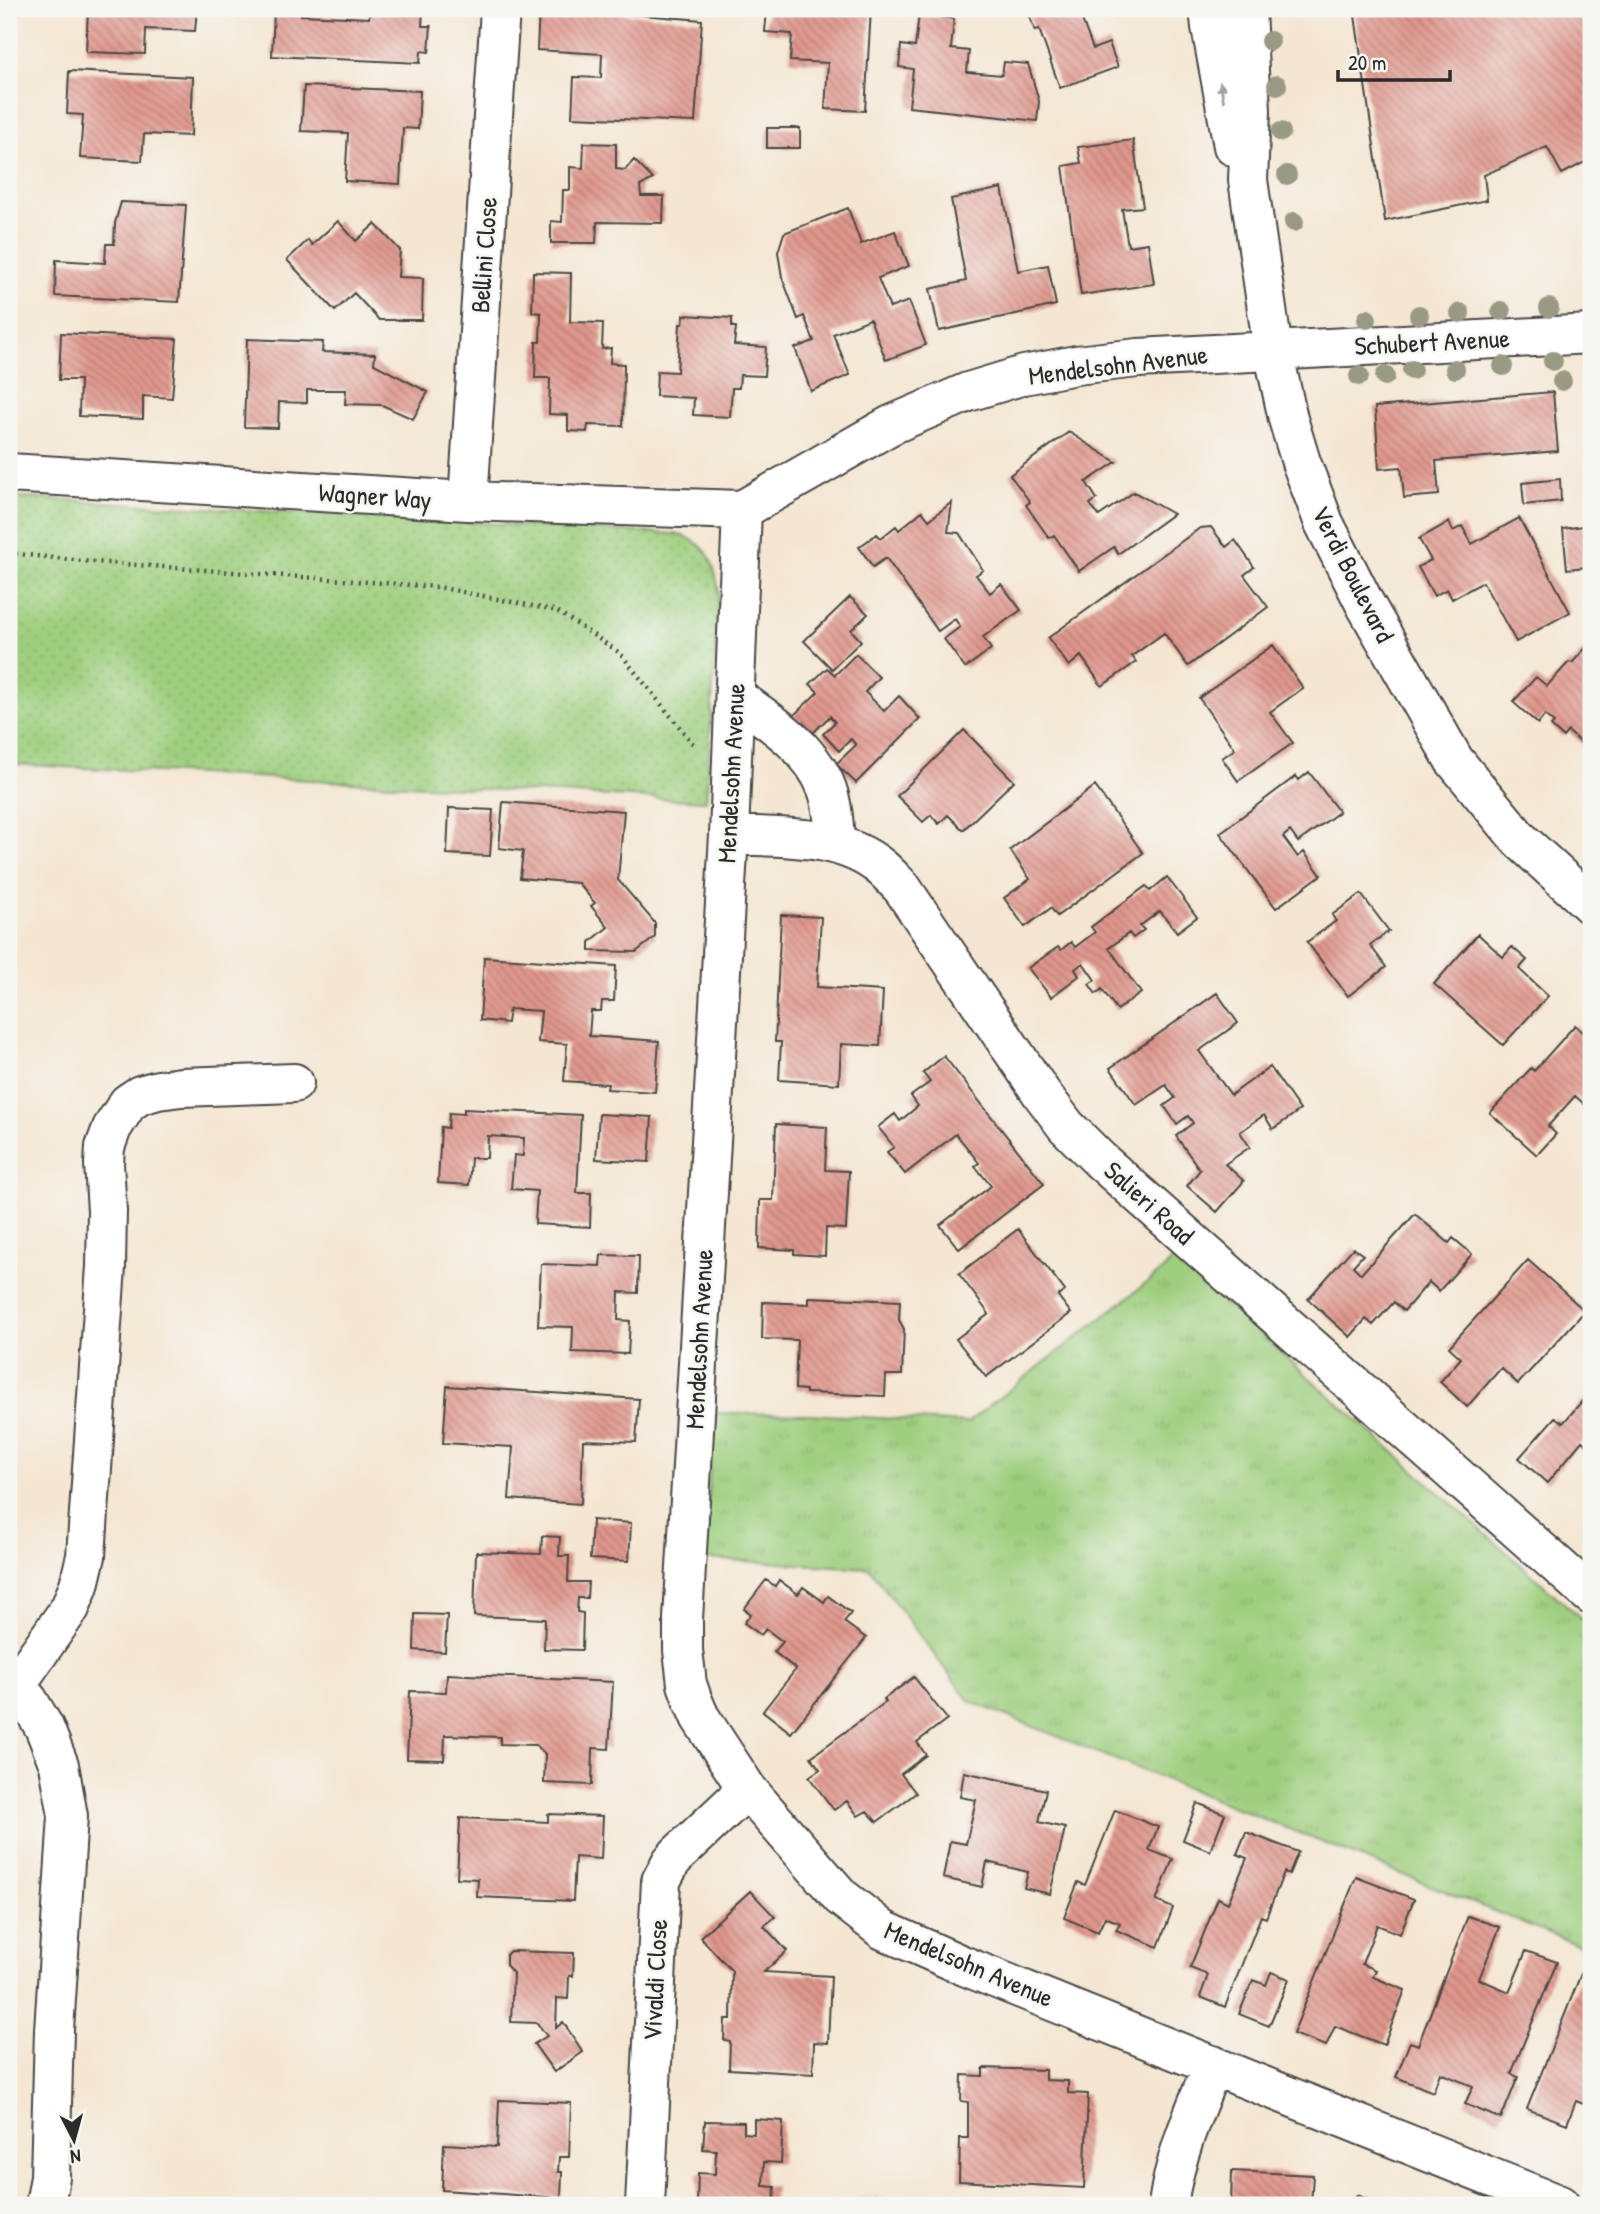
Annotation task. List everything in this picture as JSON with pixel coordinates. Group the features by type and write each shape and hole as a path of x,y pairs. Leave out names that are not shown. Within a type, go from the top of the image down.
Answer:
{"street":[{"name":"Bellini Close","path":"468,501 499,9"},
{"name":"Verdi Boulevard","path":"1209,9 1232,145 1248,180"},
{"name":"Verdi Boulevard","path":"1246,9 1251,111 1248,180 1273,350 1287,419 1324,523 1365,604 1454,760 1518,839 1591,905"},
{"name":"Schubert Avenue","path":"1273,350 1591,334"},
{"name":"Mendelsohn Avenue","path":"1273,350 1089,363 1013,379 968,392 891,425 743,510 729,835 683,1619 687,1684 700,1717 747,1789 841,1897 883,1930 962,1965 1560,2205"},
{"name":"Wagner Way","path":"9,473 468,501 743,510"},
{"path":"735,696 774,724 812,762 828,792 835,843"},
{"name":"Salieri Road","path":"729,835 835,843 882,868 902,888 1042,1094 1066,1125 1100,1160 1591,1595"},
{"path":"45,2205 50,2177 54,2030 68,1815 53,1746 37,1712 12,1683 70,1608 79,1586 86,1556 106,1266 105,1147 120,1112 141,1095 181,1087 294,1083"},
{"name":"Vivaldi Close","path":"645,2205 662,1881 678,1854 747,1789"},
{"path":"1168,2205 1172,2174 1183,2137 1213,2064"}],"path":[{"path":"9,553 82,561 438,587 556,611 620,653 697,748 731,765"}],"green space":[{"path":"9,497 676,534 687,538 696,542 708,554 719,591 706,801 9,764"},
{"path":"1174,1258 1591,1627 1591,1950 969,1701 869,1568 705,1559 713,1413 807,1414 967,1423 1163,1270"}],"building":[{"path":"88,9 197,9 195,31 146,29 145,54 86,52"},
{"path":"274,9 301,9 301,15 369,18 370,9 423,9 422,26 431,26 429,52 421,51 420,63 272,56"},
{"path":"539,9 702,20 695,122 572,117 574,77 601,78 602,54 537,50"},
{"path":"767,9 871,9 865,111 825,109 828,63 790,61 792,34 765,32"},
{"path":"1027,9 1092,9 1080,14 1093,49 1109,43 1118,67 1060,88 1039,29 1035,31"},
{"path":"1354,9 1591,9 1591,159 1562,174 1547,147 1484,175 1487,200 1385,221"},
{"path":"919,14 954,19 951,49 969,51 967,72 1002,75 1004,62 1028,64 1039,101 1037,121 909,107 913,69 899,67 901,45 915,47"},
{"path":"69,71 193,77 191,136 144,134 142,161 80,158 83,115 67,114"},
{"path":"304,86 420,91 418,129 403,128 400,184 345,181 348,133 301,131"},
{"path":"767,128 800,128 800,148 767,148"},
{"path":"1133,140 1143,207 1122,209 1128,246 1148,243 1154,284 1081,295 1063,166 1081,163 1078,147"},
{"path":"584,143 616,144 616,169 625,170 634,160 653,179 640,186 641,196 664,196 663,223 597,222 596,243 551,243 551,221 562,222 563,190 570,190 570,167 583,168"},
{"path":"1002,188 1018,271 1048,265 1056,305 939,331 930,289 966,281 951,199"},
{"path":"121,202 186,205 179,302 55,296 56,260 105,263 106,244 114,244 115,223"},
{"path":"848,208 861,244 895,231 909,266 878,278 890,308 909,301 926,345 886,360 870,319 833,334 850,375 811,391 795,348 814,341 804,316 798,319 782,277 778,252 784,233"},
{"path":"338,221 356,241 375,224 400,250 398,277 423,278 422,320 379,320 354,293 335,311 287,260 308,240 312,245"},
{"path":"533,272 571,273 570,322 603,323 602,349 611,348 610,363 624,364 623,426 588,425 587,432 568,431 568,415 549,414 550,378 535,378 536,342 540,342 541,313 532,312"},
{"path":"684,315 732,318 732,327 736,327 734,345 766,347 764,376 740,375 739,388 732,388 730,417 693,415 694,398 656,396 657,371 677,372 680,324 683,324"},
{"path":"61,333 177,339 172,398 143,396 143,419 79,416 80,380 59,380"},
{"path":"247,339 323,342 322,352 375,354 374,364 428,392 413,419 382,405 345,404 346,390 307,390 307,403 279,402 278,428 244,427"},
{"path":"1553,392 1558,451 1436,461 1439,495 1404,498 1401,467 1379,469 1375,407"},
{"path":"1069,432 1116,462 1086,482 1097,499 1090,504 1099,516 1134,492 1173,514 1118,554 1114,547 1079,571 1054,535 1049,538 1026,505 1030,502 1010,475"},
{"path":"1560,479 1561,501 1524,505 1522,483"},
{"path":"952,502 948,532 959,533 983,570 976,575 990,593 1001,584 1021,610 983,637 991,649 965,668 944,639 960,627 955,619 938,631 886,558 873,567 859,547 877,534 881,538 896,526 899,530 922,511 929,520"},
{"path":"1519,518 1570,612 1516,642 1483,582 1452,599 1447,589 1434,596 1418,567 1431,560 1419,539 1449,522 1453,531 1462,526 1472,544"},
{"path":"1583,526 1587,567 1567,569 1563,529"},
{"path":"1211,527 1226,547 1235,540 1254,567 1244,575 1268,607 1188,666 1164,633 1132,656 1136,662 1102,686 1081,656 1069,666 1048,638 1200,528"},
{"path":"850,597 868,614 851,630 861,641 832,669 804,641"},
{"path":"1591,642 1591,752 1568,731 1563,737 1551,726 1554,723 1545,715 1538,724 1513,702 1536,677 1547,686"},
{"path":"1273,645 1303,688 1270,712 1293,743 1238,781 1222,758 1235,749 1199,698"},
{"path":"856,654 879,677 865,692 884,711 899,696 920,719 856,783 836,764 856,745 851,739 839,751 823,734 835,722 830,716 810,736 792,717 818,692 810,684 827,668 835,675"},
{"path":"964,730 1014,781 963,830 948,815 939,824 931,815 923,822 897,796"},
{"path":"1309,772 1339,812 1298,842 1290,831 1283,837 1298,857 1304,852 1321,875 1276,908 1220,833 1296,776 1299,780"},
{"path":"1095,786 1143,853 1057,916 1051,908 1025,927 1004,898 1030,879 1010,850"},
{"path":"503,802 624,811 618,880 655,923 655,937 636,952 590,951 590,942 608,927 591,906 595,903 578,883 520,878 523,851 499,848"},
{"path":"449,808 493,810 490,856 447,854"},
{"path":"1167,877 1197,917 1177,932 1160,911 1140,926 1144,930 1133,938 1129,933 1109,948 1141,993 1117,1010 1102,989 1096,994 1089,984 1095,980 1083,963 1075,969 1079,976 1051,997 1028,968 1058,947 1061,950 1071,942 1075,947 1095,932 1091,927 1146,886 1150,891"},
{"path":"1361,894 1389,931 1370,945 1386,967 1348,996 1307,942 1336,921 1332,915"},
{"path":"781,915 821,917 817,987 883,991 880,1046 841,1044 839,1084 779,1080 781,1042 775,1042"},
{"path":"1478,934 1503,957 1512,947 1527,960 1519,969 1548,996 1503,1045 1434,984"},
{"path":"484,957 616,966 614,1001 602,1001 601,1011 591,1011 589,1036 659,1041 655,1092 607,1089 608,1084 564,1081 567,1044 538,1042 541,1011 509,1009 507,1023 480,1020"},
{"path":"1217,993 1238,1023 1199,1051 1231,1095 1270,1067 1300,1110 1273,1129 1264,1115 1240,1132 1250,1147 1225,1164 1244,1181 1217,1212 1187,1186 1200,1170 1176,1136 1193,1123 1188,1116 1177,1124 1164,1106 1175,1098 1166,1085 1136,1105 1110,1068"},
{"path":"1575,1025 1590,1039 1591,1037 1591,1110 1575,1096 1548,1126 1556,1134 1537,1155 1490,1113 1531,1068 1534,1071"},
{"path":"944,1056 1044,1184 959,1249 940,1225 991,1186 975,1166 979,1163 956,1134 905,1174 887,1152 894,1147 878,1127 895,1114 900,1121 918,1106 911,1096 930,1082 923,1073"},
{"path":"464,1109 581,1115 577,1193 591,1193 590,1227 535,1224 537,1191 511,1189 514,1155 523,1156 524,1138 488,1136 487,1158 471,1158 469,1185 438,1183 441,1127 448,1128 449,1113 464,1114"},
{"path":"599,1114 652,1117 649,1162 596,1159"},
{"path":"776,1124 827,1127 825,1170 849,1171 846,1229 826,1228 825,1256 794,1254 794,1250 759,1248 760,1200 773,1200"},
{"path":"1415,1214 1449,1243 1453,1238 1472,1254 1439,1291 1429,1282 1404,1311 1394,1302 1373,1325 1366,1319 1350,1337 1308,1299 1353,1248 1363,1255 1353,1266 1361,1274"},
{"path":"1018,1229 1065,1291 1058,1296 1071,1313 986,1377 956,1339 989,1314 959,1274"},
{"path":"601,1255 639,1256 638,1293 619,1292 618,1320 630,1321 628,1354 572,1352 573,1327 538,1326 541,1264 600,1266"},
{"path":"1528,1260 1585,1311 1518,1384 1501,1368 1467,1407 1440,1382 1461,1358 1449,1347"},
{"path":"809,1297 900,1301 899,1320 904,1329 902,1375 886,1375 885,1396 806,1393 806,1390 795,1389 797,1340 762,1339 763,1302 809,1304"},
{"path":"447,1386 639,1399 636,1442 583,1440 581,1504 509,1499 513,1447 443,1443"},
{"path":"1591,1391 1591,1440 1587,1445 1582,1441 1547,1483 1519,1458 1555,1417 1563,1423"},
{"path":"592,1520 631,1523 629,1561 590,1559"},
{"path":"542,1536 560,1537 559,1556 569,1556 568,1582 588,1582 587,1598 578,1598 577,1612 583,1613 582,1650 544,1649 545,1619 474,1616 476,1552 541,1554"},
{"path":"766,1580 775,1586 779,1580 798,1594 803,1587 824,1602 828,1596 851,1613 844,1622 866,1638 791,1733 763,1711 796,1669 774,1652 783,1642 766,1629 761,1635 744,1623 751,1614 744,1609"},
{"path":"415,1614 447,1615 445,1652 414,1650"},
{"path":"447,1674 613,1682 609,1749 593,1748 592,1785 544,1783 545,1754 536,1745 500,1744 500,1737 445,1735 444,1760 407,1759 410,1691 446,1692"},
{"path":"914,1677 947,1719 917,1742 926,1755 901,1774 916,1793 877,1822 867,1811 858,1816 847,1801 834,1810 809,1777 820,1769 811,1757 886,1702 884,1699"},
{"path":"964,1772 1046,1790 1039,1822 1065,1828 1050,1894 1024,1888 1028,1872 987,1862 982,1887 943,1878 950,1841 966,1844 976,1800 960,1797"},
{"path":"1197,1803 1225,1814 1210,1851 1183,1840"},
{"path":"1115,1810 1158,1827 1149,1850 1173,1859 1156,1901 1173,1908 1158,1947 1116,1930 1120,1923 1105,1917 1098,1932 1064,1918 1078,1882 1085,1885"},
{"path":"548,1814 603,1816 601,1859 575,1857 573,1901 477,1897 478,1879 457,1878 460,1818 548,1822"},
{"path":"1246,1832 1298,1852 1289,1874 1284,1872 1266,1918 1261,1916 1225,2007 1200,1997 1208,1975 1190,1968 1218,1898 1228,1903 1247,1858 1237,1854"},
{"path":"1356,1877 1414,1899 1400,1934 1377,1925 1362,1964 1376,1970 1373,1977 1405,1990 1384,2045 1335,2026 1326,2046 1293,2034"},
{"path":"750,1891 775,1917 764,1926 787,1951 764,1972 831,1976 828,2043 814,2042 813,2074 729,2069 730,2041 724,2040 725,2019 731,2019 732,1971 700,1937"},
{"path":"1468,1916 1500,1927 1479,1979 1509,1992 1526,1951 1557,1962 1511,2074 1518,2077 1501,2119 1465,2104 1473,2086 1440,2073 1433,2092 1396,2077 1410,2042 1418,2045"},
{"path":"510,1951 574,1953 568,1999 557,1998 556,2028 563,2022 583,2052 554,2072 534,2044 547,2036 537,2023 511,2022 513,1973 506,1965 506,1955"},
{"path":"1585,1964 1591,1967 1591,2107 1576,2101 1567,2124 1527,2109"},
{"path":"1271,1972 1289,1979 1269,2026 1239,2014 1253,1980 1266,1985"},
{"path":"983,2068 1045,2070 1045,2080 1068,2081 1068,2093 1088,2094 1084,2188 959,2181 960,2138 968,2138 968,2102 961,2101 962,2075 983,2076"},
{"path":"499,2100 571,2103 569,2157 559,2157 558,2172 562,2172 561,2198 442,2190 444,2144 497,2147"},
{"path":"754,2119 783,2121 781,2163 764,2162 763,2186 775,2187 774,2205 697,2205 698,2173 715,2174 716,2150 703,2149 705,2121 744,2122 744,2133 754,2134"},
{"path":"1232,2171 1313,2175 1311,2205 1231,2205"},
{"path":"1357,2195 1382,2205 1353,2205"},
{"path":"857,2198 888,2199 887,2205 856,2205"}]}
